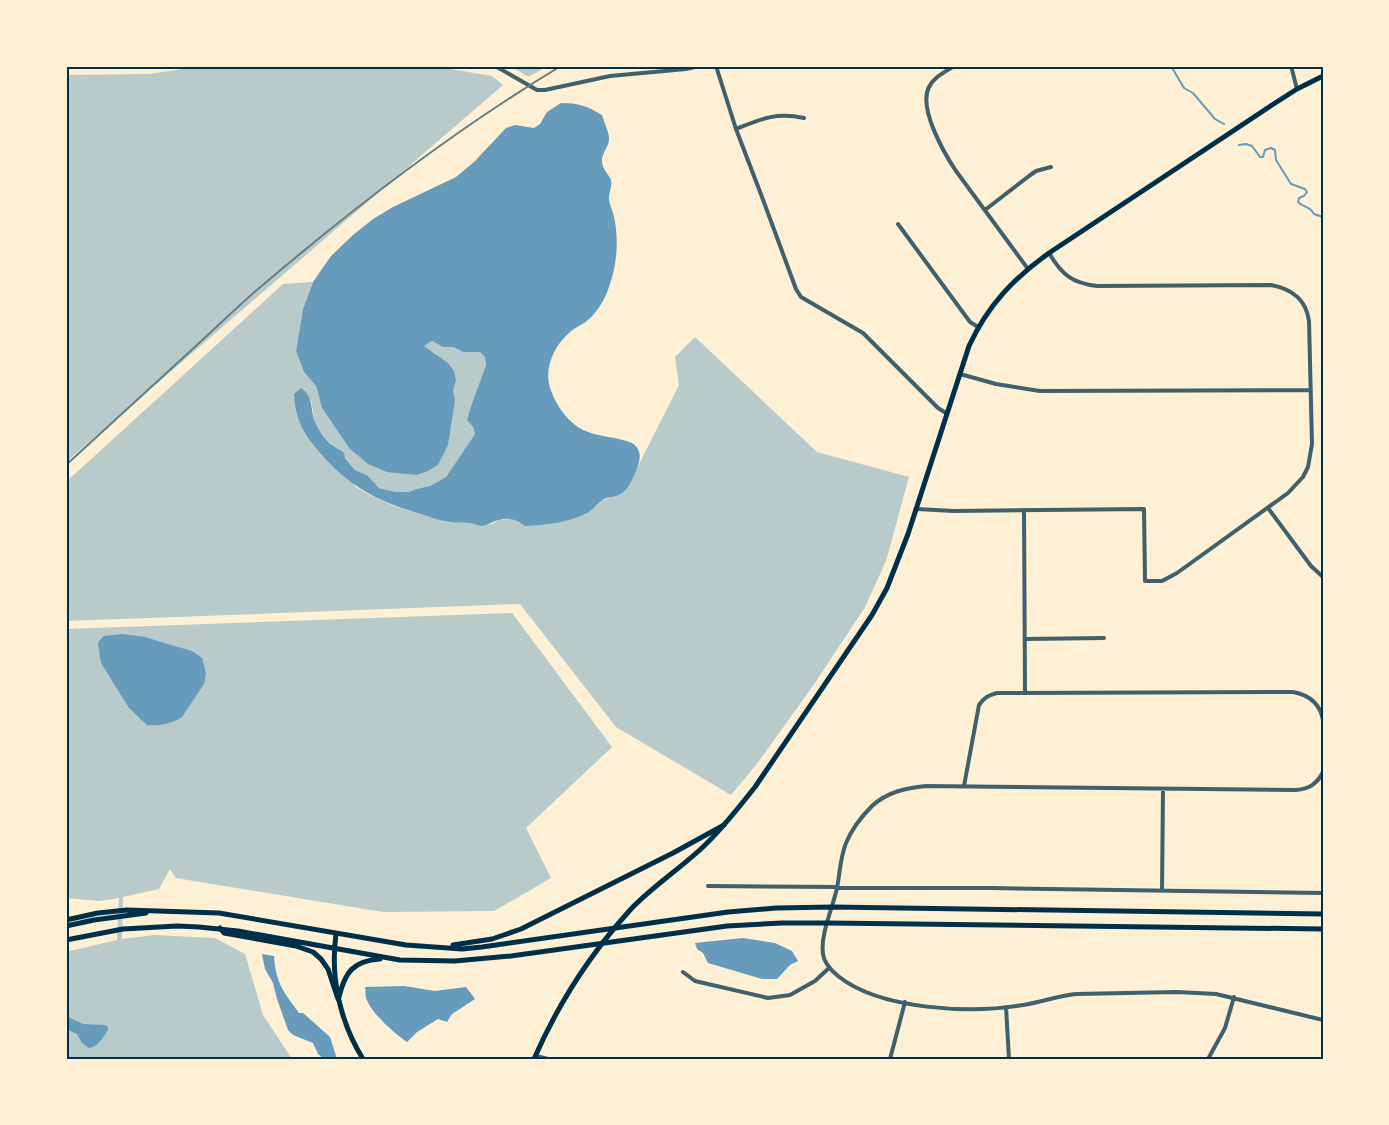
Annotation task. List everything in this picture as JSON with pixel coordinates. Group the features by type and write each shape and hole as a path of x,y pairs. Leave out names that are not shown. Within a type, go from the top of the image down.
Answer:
{"main road":[{"path":"534,1058 556,1012 590,959 646,895 704,846 724,825 755,787 872,615 887,588 917,509 969,346 978,327 1003,292 1049,253 1297,89 1323,76"},
{"path":"437,946 484,941 521,929 724,825"},
{"path":"66,920 127,910 219,913 406,945 462,949 728,912 776,908 1323,914"},
{"path":"66,926 126,915 169,911"},
{"path":"338,999 350,970 369,960 483,960 727,926 828,923 1323,929"},
{"path":"66,940 140,928 177,926 220,928 400,960"},
{"path":"220,928 224,933 296,946 313,952 321,959 328,969 347,1029 363,1059"},
{"path":"336,933 334,948 338,999"}],"street":[{"path":"491,66 497,67 537,90 610,76 699,66"},
{"path":"716,66 736,129 801,297 863,333 938,408 946,413"},
{"path":"954,66 933,82 926,97 937,138 945,155 1028,269"},
{"path":"1291,66 1297,89"},
{"path":"736,129 774,116 804,118"},
{"path":"985,210 1036,171 1052,167"},
{"path":"898,224 970,322 978,327"},
{"path":"917,509 954,511 1144,509 1145,581 1162,581 1170,578 1268,508 1296,486 1303,477 1308,466 1312,444 1309,321 1308,312 1300,298 1292,291 1271,285 1086,285 1066,276 1049,253"},
{"path":"960,374 996,384 1040,391 1311,390"},
{"path":"1268,508 1311,566 1323,577"},
{"path":"1024,510 1025,693"},
{"path":"1025,639 1104,638"},
{"path":"964,786 979,705 990,694 1293,692 1311,698 1318,705 1323,720"},
{"path":"1323,772 1313,785 1296,790 964,786 912,787 897,791 872,807 845,844 837,888 825,930 823,956 829,968 849,984 861,990 905,1002 952,1009 1024,1005 1076,994 1196,992 1234,997 1323,1020"},
{"path":"1162,891 1163,789"},
{"path":"708,886 1323,894"},
{"path":"683,972 695,981 768,998 790,995 815,981 829,968"},
{"path":"1208,1059 1226,1028 1234,997"},
{"path":"890,1059 905,1002"},
{"path":"1006,1007 1010,1059"},
{"path":"534,1058 548,1059"}],"shaded area":[{"path":"203,66 432,66 492,76 503,85 66,462 66,75 149,74"},
{"path":"511,66 548,66 528,77"},
{"path":"313,282 303,309 296,351 304,372 316,386 322,408 349,448 417,475 438,465 455,400 453,391 456,381 436,354 423,346 432,341 443,347 453,347 463,352 480,352 485,357 486,365 467,420 475,434 446,477 430,486 409,492 379,488 367,475 355,470 338,448 325,438 315,423 311,400 295,394 356,487 396,507 449,522 468,522 481,526 499,520 589,512 603,500 620,495 627,488 679,385 675,357 695,337 817,452 909,477 886,561 865,607 815,683 756,765 731,795 616,727 520,604 66,621 66,482 283,284"},
{"path":"512,613 612,747 526,828 551,878 494,911 383,912 176,878 170,869 159,889 123,897 122,939 155,935 215,938 245,954 263,1015 292,1059 66,1059 66,952 117,940 119,898 99,901 66,898 66,629"}],"water":[{"path":"561,103 583,106 602,115 608,132 608,143 602,162 611,181 609,200 616,226 616,260 608,289 599,307 585,322 570,332 556,348 550,362 549,384 562,410 577,426 589,432 632,443 636,447 640,459 632,480 621,494 604,499 587,513 564,521 533,526 525,526 510,519 482,526 448,522 407,510 378,498 339,473 316,448 300,423 294,394 301,388 308,395 315,422 320,431 330,443 344,453 345,458 355,470 367,475 379,488 409,492 430,486 446,477 475,434 467,420 486,365 485,357 480,352 463,352 453,347 443,347 432,341 424,346 448,363 454,371 455,400 448,445 438,465 417,475 387,472 368,464 349,448 322,408 316,386 304,372 296,351 303,309 313,282 331,256 373,219 456,177 474,162 506,128 515,125 534,128 540,124 547,112"},
{"path":"122,634 145,637 192,651 202,658 206,673 204,684 182,717 165,724 147,725 129,708 101,663 98,644 104,636"},
{"path":"743,938 775,943 792,951 798,961 790,965 777,979 762,979 708,963 695,943"},
{"path":"262,954 274,956 276,973 285,992 299,1013 303,1013 330,1037 337,1059 324,1059 318,1054 313,1043 293,1035 288,1030 273,983 265,969"},
{"path":"404,986 435,991 466,987 475,999 452,1014 447,1022 438,1019 417,1032 407,1042 373,1010 366,998 365,987"},
{"path":"66,1016 83,1024 105,1025 108,1030 98,1044 89,1048 82,1043 77,1034 66,1029"}],"waterway":[{"path":"1171,66 1184,88 1193,93 1215,119 1224,124"},
{"path":"1239,145 1252,146 1260,157 1263,157 1265,150 1271,148 1275,150 1276,160 1291,184 1307,192 1299,198 1298,202 1314,214 1323,217"}],"railway":[{"path":"66,465 247,299 335,225 445,142 561,66"}]}
